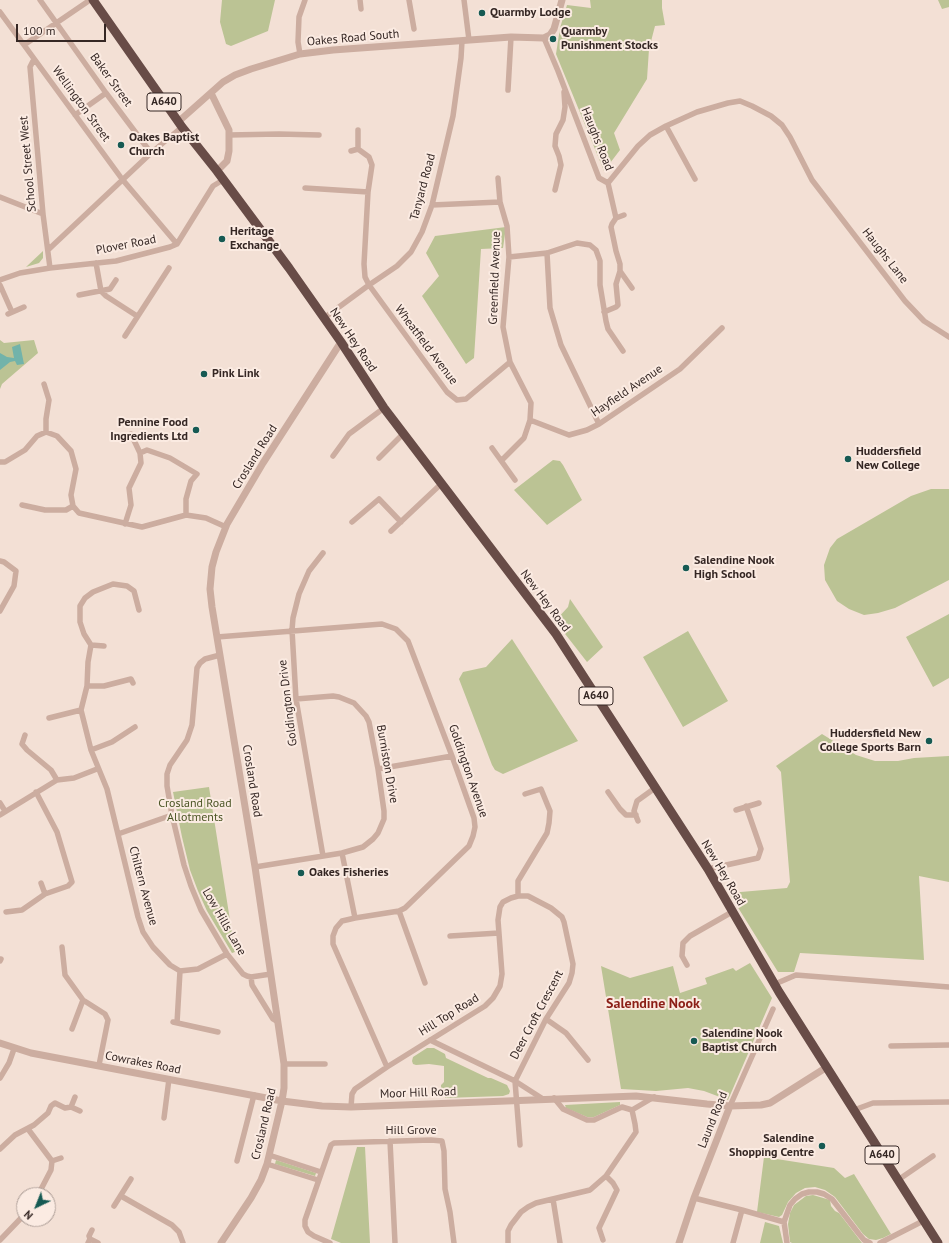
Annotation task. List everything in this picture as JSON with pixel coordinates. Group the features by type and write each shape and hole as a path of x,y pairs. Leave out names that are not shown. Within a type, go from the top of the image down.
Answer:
{"highway":[{"name":"New Hey Road","path":"91,0 180,124 289,268 403,434 556,634 708,869 775,984 938,1243"}],"street":[{"name":"Baker Street","path":"40,0 151,153"},
{"path":"24,45 91,0"},
{"path":"300,54 298,42 299,17 305,0"},
{"path":"360,0 361,9"},
{"path":"408,0 414,29"},
{"name":"Tanyard Road","path":"324,318 397,266 410,252 422,232 432,205 453,116 461,58 465,41 464,0"},
{"path":"547,36 554,29 562,0"},
{"name":"Wellington Street","path":"0,12 122,179 177,244"},
{"name":"Oakes Road South","path":"180,124 191,110 223,82 235,75 300,54 333,50 511,37 547,36"},
{"name":"Haughs Road","path":"547,36 564,94 563,120 556,134 555,146 561,165 555,190"},
{"path":"508,90 511,37"},
{"name":"School Street West","path":"34,59 30,67 43,214 49,248 50,268"},
{"name":"Haughs Road","path":"558,71 599,178 608,183 638,146 650,135 697,112 728,102 740,101 771,116 782,126 790,137 812,180"},
{"path":"75,115 106,93"},
{"path":"211,93 229,130 229,151 227,161 217,171"},
{"path":"49,248 180,124"},
{"path":"666,126 695,179"},
{"path":"358,130 358,149"},
{"path":"229,135 319,135"},
{"path":"351,151 358,149"},
{"path":"358,149 369,157 372,165 368,192 364,264 365,277 369,285"},
{"name":"Greenfield Avenue","path":"498,178 500,202 508,226 509,256 503,327 510,362 531,403 530,420 524,438 502,460"},
{"path":"177,244 213,186 223,180"},
{"name":"Haughs Lane","path":"812,180 924,322 949,336"},
{"path":"608,183 616,218"},
{"path":"305,188 368,192"},
{"path":"0,198 43,214"},
{"path":"432,205 500,202"},
{"path":"604,312 618,305 616,284 620,271 620,264 611,227 616,218 624,215"},
{"path":"509,256 547,252 577,242 590,245 596,250 600,261 600,285 608,329 623,351"},
{"name":"Plover Road","path":"0,280 20,273 50,268 116,261 170,248 177,244"},
{"path":"547,252 550,308 561,345 599,424"},
{"path":"96,262 101,291 106,296 137,316"},
{"path":"125,336 169,268"},
{"path":"620,271 632,288"},
{"path":"79,295 110,289 116,280"},
{"path":"0,285 10,313 24,307"},
{"name":"Wheatfield Avenue","path":"369,285 447,392 457,400 466,399 510,362"},
{"name":"Hayfield Avenue","path":"530,420 569,435 587,430 599,424 680,369 722,328"},
{"name":"Crosland Road","path":"221,1243 252,1198 267,1164 282,1101 284,1088 284,1064 255,867 212,607 210,589 212,567 226,527 263,462 341,342"},
{"path":"44,384 49,400 46,419 46,432"},
{"path":"332,456 349,434 384,408"},
{"path":"0,462 5,462 25,450 38,436 46,432 57,436 71,451 76,469 71,495 73,506 79,513 142,527 186,515 206,518 226,527"},
{"path":"125,524 131,505 129,488 141,463 140,453 131,434"},
{"path":"379,458 403,434"},
{"path":"492,448 502,460 514,480"},
{"path":"140,453 146,450 170,458 197,474 191,481 186,499 186,515"},
{"path":"391,531 441,484"},
{"path":"352,522 379,499 400,522"},
{"path":"22,505 45,510 66,510 73,506"},
{"name":"Goldington Drive","path":"323,553 309,571 299,594 293,618 292,630 296,699 323,856"},
{"path":"0,561 4,562 16,571 14,586 0,611"},
{"path":"50,718 81,710 87,686 88,662 91,644 84,634 80,622 80,606 85,598 93,592 113,584 127,586 134,591 139,610"},
{"name":"Goldington Avenue","path":"217,637 382,624 396,629 408,641 452,756 474,818 475,827 469,846 405,908 399,911 342,921 336,928 333,936 333,944 387,1067"},
{"path":"91,644 104,646"},
{"name":"Low Hills Lane","path":"220,656 205,659 197,668 192,725 187,740 170,765 167,774 167,786 172,815 184,865 201,910 227,954 243,974 251,977 252,985 273,1019 278,1022"},
{"path":"87,686 104,686 131,679 133,683"},
{"name":"Burniston Drive","path":"255,867 342,853 363,847 374,839 384,820 378,769 369,722 361,710 354,703 346,699 333,696 296,699"},
{"name":"Chiltern Avenue","path":"81,710 90,750 107,789 143,932 170,965 180,971"},
{"path":"90,750 112,742 135,727"},
{"path":"25,736 22,744 51,770 57,780"},
{"path":"378,769 452,756"},
{"path":"0,815 57,780 74,778 98,769"},
{"path":"608,792 626,815 637,818 634,811 637,801 655,788"},
{"path":"518,896 518,881 547,833 550,811 541,789 526,794"},
{"path":"6,912 22,910 45,894 68,886 72,882 57,832 36,792"},
{"path":"0,803 5,811"},
{"path":"736,810 759,803"},
{"path":"708,869 758,858 761,849 746,806"},
{"path":"118,834 172,815"},
{"path":"342,853 355,918"},
{"path":"41,883 45,894"},
{"name":"Hill Top Road","path":"351,1107 352,1094 355,1089 387,1067 485,1006 497,993 502,974 498,920 500,907 503,902 518,896"},
{"name":"Deer Croft Crescent","path":"515,1081 546,1019 569,983 573,964 562,917 551,908 528,896 518,896"},
{"path":"399,911 424,983"},
{"path":"687,965 682,956 683,943 690,936 732,912"},
{"path":"450,936 499,932"},
{"path":"62,947 65,975 83,1000 105,1014 108,1020 99,1065"},
{"path":"218,1032 175,1023 180,971 198,969 227,954"},
{"path":"251,977 271,974"},
{"path":"775,984 796,976 949,987"},
{"path":"72,1029 83,1000"},
{"name":"Laund Road","path":"679,1243 694,1198 730,1106 773,1009"},
{"path":"546,1019 566,1033 588,1060"},
{"path":"430,1040 515,1081 543,1099"},
{"name":"Cowrakes Road","path":"0,1044 14,1049 282,1101"},
{"path":"891,1046 949,1045"},
{"path":"0,1078 9,1063 14,1049"},
{"path":"284,1064 325,1064"},
{"name":"Moor Hill Road","path":"282,1101 322,1106 351,1107 636,1096 730,1106 761,1105 770,1103 827,1067"},
{"path":"164,1118 169,1079"},
{"path":"515,1081 520,1145"},
{"path":"237,1161 254,1095"},
{"path":"71,1107 75,1097"},
{"path":"554,1098 563,1109 587,1120 594,1120 622,1107 632,1110 654,1097"},
{"path":"854,1110 873,1103 949,1102"},
{"path":"0,1149 14,1135 28,1129 48,1113 51,1106 55,1103 65,1108 71,1107 80,1111"},
{"path":"508,1243 508,1232 521,1212 536,1203 590,1190 606,1176 636,1132 636,1124 632,1110"},
{"path":"28,1129 52,1162 51,1170 42,1187"},
{"name":"Hill Grove","path":"330,1243 308,1232 304,1220 329,1149 334,1143 431,1140 442,1141 444,1151 445,1189 454,1243"},
{"path":"390,1141 395,1243"},
{"path":"269,1155 321,1172"},
{"path":"898,1180 933,1156"},
{"path":"52,1162 61,1158"},
{"path":"267,1164 318,1180"},
{"path":"603,1240 598,1228 617,1190 606,1176"},
{"path":"114,1206 131,1179"},
{"path":"787,1243 784,1222 790,1205 802,1194 809,1192 824,1194 832,1199 864,1240 870,1243"},
{"path":"121,1196 172,1225 179,1232 183,1243"},
{"path":"694,1198 784,1222"},
{"path":"553,1199 560,1243"},
{"path":"733,1243 742,1210"},
{"path":"880,1243 924,1221"},
{"path":"0,1240 16,1223"},
{"path":"92,1230 89,1241 98,1243"}],"green space":[{"path":"222,0 275,0 268,31 231,46 226,44 220,22"},
{"path":"590,0 662,0 665,25 655,26 649,49 647,79 614,133 620,150 604,171 556,54 560,28 567,5 591,8"},
{"path":"938,0 949,0 949,7 942,9"},
{"path":"506,227 503,248 481,249 474,358 466,364 422,296 439,276 426,253 435,236"},
{"path":"43,251 43,258 39,263 26,267"},
{"path":"0,340 4,343 34,340 38,353 2,384 0,389"},
{"path":"553,460 560,461 563,465 582,500 547,525 514,490"},
{"path":"931,489 949,489 949,580 895,608 878,613 864,615 849,609 837,601 825,580 824,565 830,548 837,539 911,496"},
{"path":"570,599 603,647 587,662 555,621 568,607"},
{"path":"949,614 949,678 933,687 906,637"},
{"path":"688,631 728,701 683,727 643,657"},
{"path":"512,639 578,741 503,774 495,770 492,765 459,679 463,672 486,667"},
{"path":"822,734 856,755 875,761 898,761 914,758 949,756 949,882 919,876 924,960 800,953 794,972 778,972 729,893 787,888 790,882 781,772 776,766"},
{"name":"Crosland Road Allotments","path":"209,787 235,952 232,953 207,911 190,870 173,792"},
{"path":"750,963 772,998 728,1100 704,1091 688,1088 656,1091 621,1089 601,966 630,978 673,966 680,993 707,984 705,978 733,968 736,971"},
{"path":"427,1048 434,1048 445,1054 446,1058 488,1078 507,1085 510,1091 509,1094 503,1096 445,1098 445,1090 441,1090 441,1085 444,1082 444,1066 413,1064 413,1057"},
{"path":"620,1102 620,1105 594,1117 587,1117 566,1108 565,1105"},
{"path":"357,1147 365,1147 370,1243 341,1243 331,1239"},
{"path":"764,1157 834,1168 845,1178 854,1174 891,1234 876,1240 869,1239 863,1234 835,1197 825,1190 815,1187 805,1188 796,1193 788,1202 782,1215 779,1217 757,1212"},
{"path":"276,1160 316,1173 315,1176 275,1164"},
{"path":"813,1195 830,1200 831,1206 839,1213 862,1243 790,1242 788,1224 790,1213 794,1205 806,1196"},
{"path":"765,1222 779,1226 783,1243 760,1243"}],"water":[{"path":"20,344 24,364 17,365 15,361 10,362 0,370 0,353 7,357 14,358 12,347"}],"place":[{"name":"Quarmby Lodge","path":"482,13"},
{"name":"Quarmby Punishment Stocks","path":"553,39"},
{"name":"Oakes Baptist Church","path":"121,145"},
{"name":"Heritage Exchange","path":"222,239"},
{"name":"Pink Link","path":"204,374"},
{"name":"Pennine Food Ingredients Ltd","path":"196,430"},
{"name":"Huddersfield New College","path":"848,459"},
{"name":"Salendine Nook High School","path":"686,568"},
{"name":"Huddersfield New College Sports Barn","path":"929,741"},
{"name":"Oakes Fisheries","path":"301,873"},
{"name":"Salendine Nook Baptist Church","path":"694,1041"},
{"name":"Salendine Shopping Centre","path":"822,1146"}],"district":[{"name":"Salendine Nook","path":"653,1004"}]}
